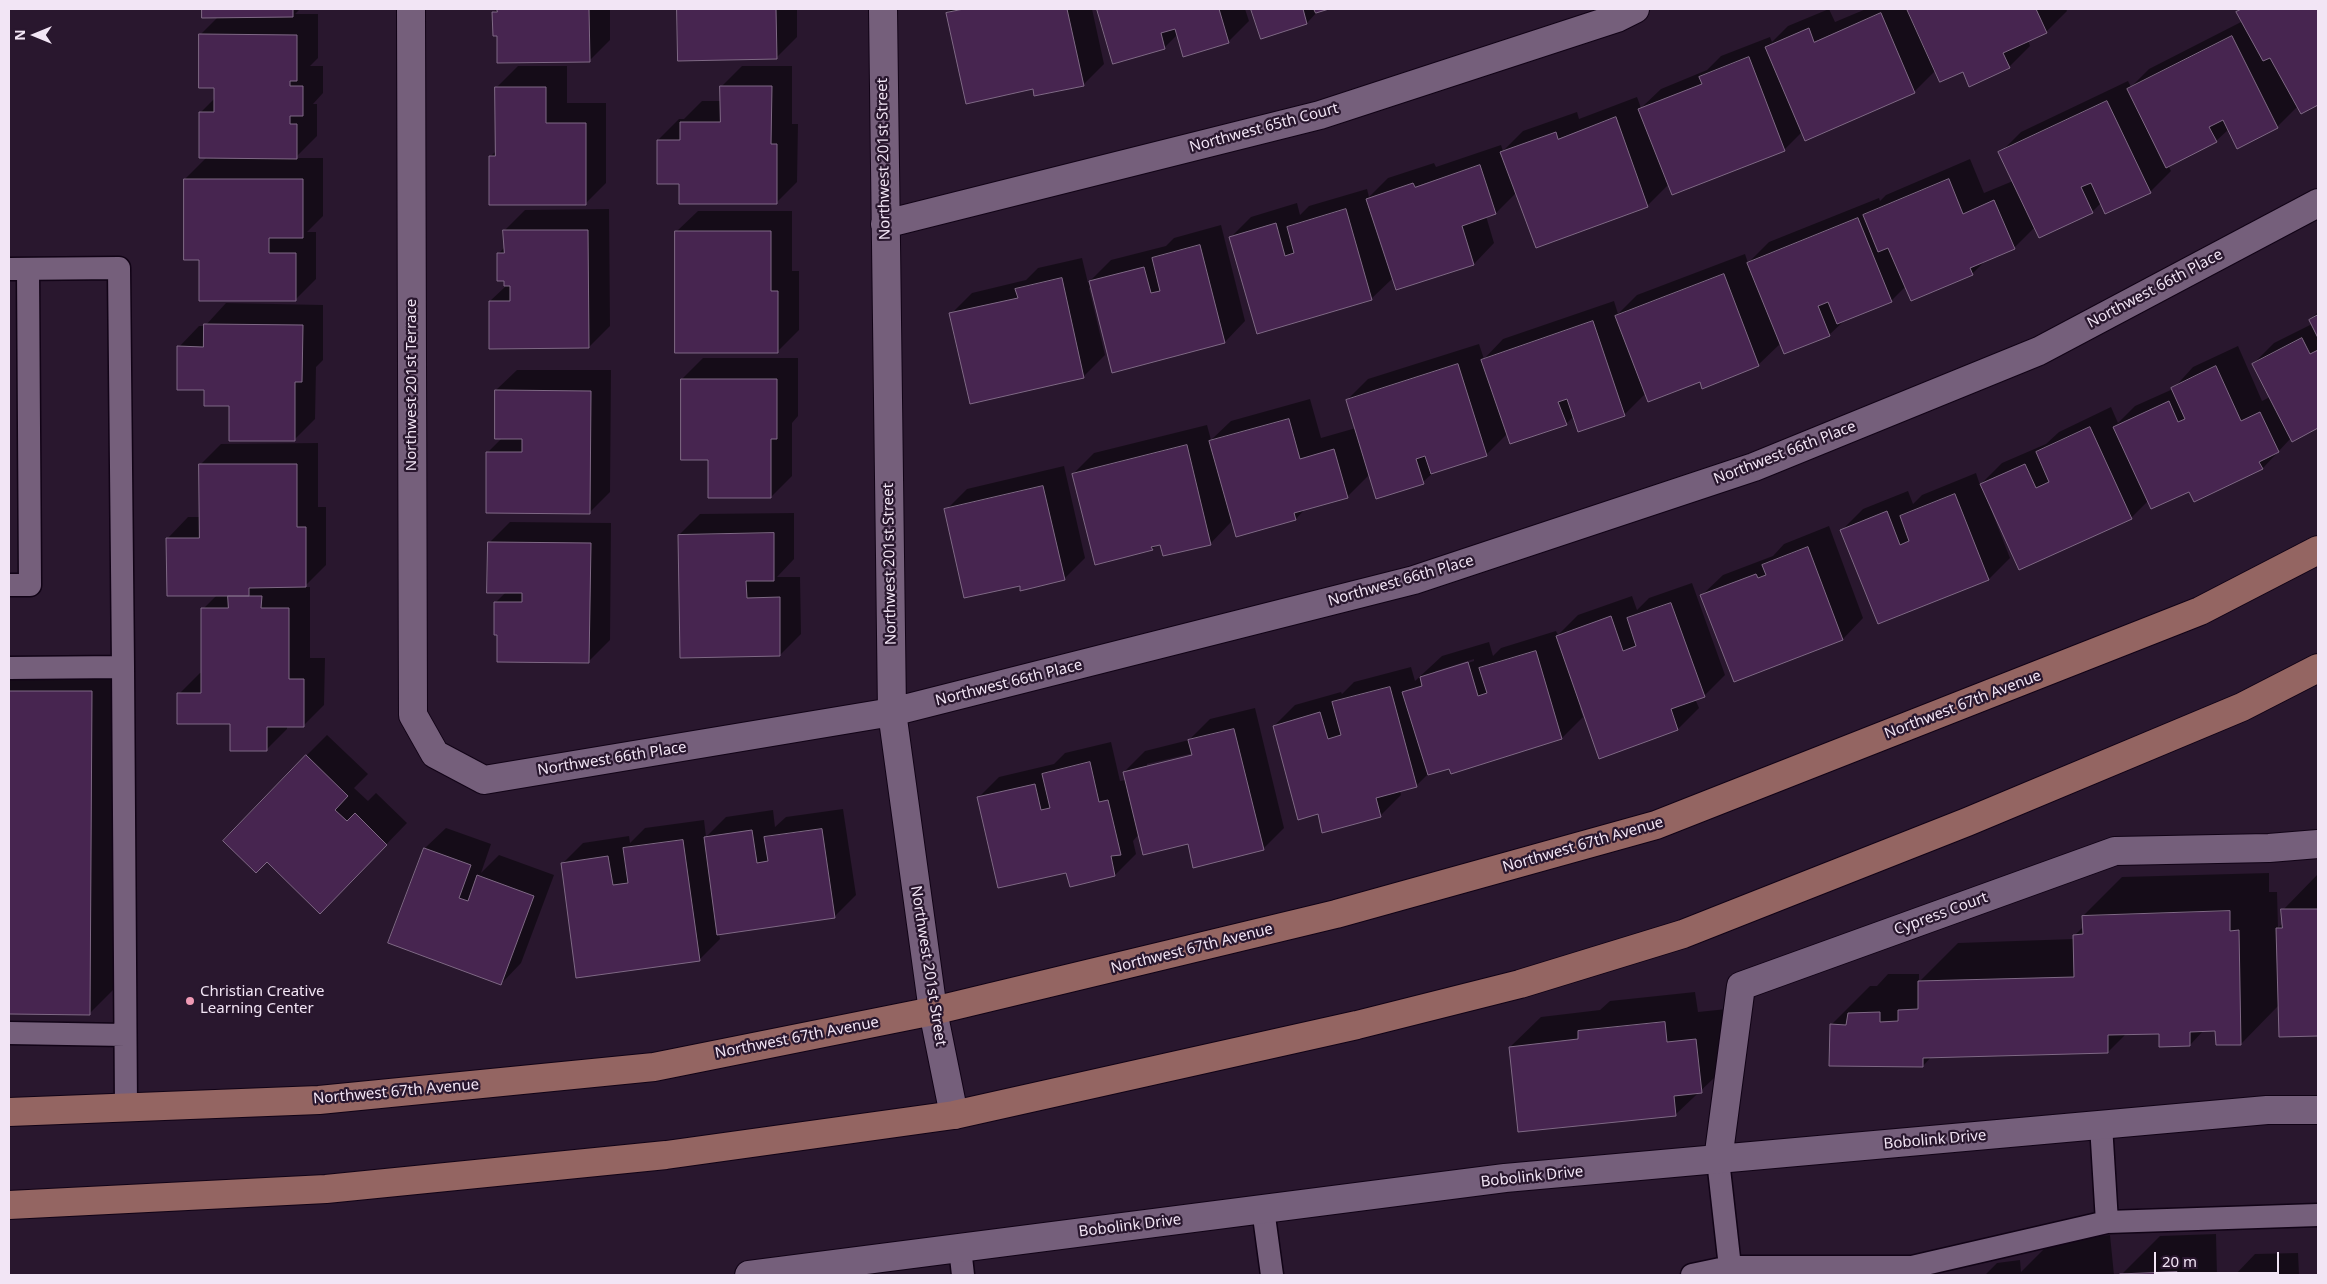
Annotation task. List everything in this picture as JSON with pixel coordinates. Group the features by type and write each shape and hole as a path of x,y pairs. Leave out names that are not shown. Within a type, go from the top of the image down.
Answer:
{"main road":[{"name":"Northwest 67th Avenue","path":"9,1112 319,1100 654,1067 933,1011 1336,914 1656,825 2200,611 2318,550"},
{"path":"9,1205 326,1190 666,1155 954,1115 1357,1025 1520,984 1682,934 1995,811 2242,707 2318,668"}],"street":[{"name":"Northwest 201st Terrace","path":"411,9 412,715 435,754"},
{"name":"Northwest 201st Street","path":"883,9 892,712 933,1011 954,1115"},
{"name":"Northwest 65th Court","path":"885,224 1320,115 1617,18 1636,9"},
{"name":"Northwest 66th Place","path":"435,754 484,780 892,712 1414,580 1754,467 2039,351 2318,203"},
{"name":"Cypress Court","path":"1718,1160 1741,986 2115,851 2269,848 2318,844"},
{"name":"Bobolink Drive","path":"749,1275 1505,1178 2268,1110 2318,1110"}],"lane":[{"path":"9,585 30,585 18,269 119,268 126,1107"},
{"path":"9,668 123,667"},
{"path":"9,1034 125,1035"},
{"path":"2101,1125 2108,1222"},
{"path":"1718,1160 1730,1268"},
{"path":"1263,1210 1272,1275"},
{"path":"1692,1275 1730,1268 1912,1268 2108,1222 2318,1215"},
{"path":"960,1248 963,1275"}],"building":[{"path":"202,9 293,9 293,17 202,18"},
{"path":"497,9 589,9 590,62 497,63 497,36 493,36 492,12 497,12"},
{"path":"677,9 776,9 777,59 678,61"},
{"path":"964,9 1067,9 1084,86 1034,96 1033,89 966,104 946,13"},
{"path":"1097,9 1219,9 1229,43 1183,57 1175,29 1161,33 1165,49 1113,64"},
{"path":"1251,9 1303,9 1307,24 1261,39"},
{"path":"1314,9 1329,9 1316,13"},
{"path":"1907,9 2036,9 2047,33 2003,53 2010,68 1969,87 1963,72 1940,82"},
{"path":"2242,9 2318,9 2318,105 2301,114 2270,58 2263,61 2236,12"},
{"path":"1881,13 1915,93 1805,141 1765,47 1809,28 1814,42"},
{"path":"199,34 297,35 297,81 290,81 290,86 303,86 303,116 290,116 290,124 297,124 297,159 199,158 199,112 214,112 214,88 199,88"},
{"path":"2232,36 2278,128 2237,149 2223,120 2209,127 2217,142 2166,168 2127,89"},
{"path":"1749,57 1785,151 1672,195 1638,109 1702,84 1699,77"},
{"path":"720,86 772,86 771,144 777,144 777,204 679,204 679,184 657,184 657,140 680,140 680,122 720,122"},
{"path":"495,87 546,87 546,123 586,123 586,205 489,205 489,156 495,156"},
{"path":"2107,101 2151,193 2105,214 2091,183 2081,187 2093,213 2039,238 1998,152"},
{"path":"1616,117 1648,207 1536,248 1500,152 1556,132 1558,139"},
{"path":"1480,165 1496,214 1462,226 1474,265 1396,290 1366,199 1413,183 1415,187"},
{"path":"184,179 303,179 303,238 269,238 269,253 296,253 296,301 199,301 199,260 184,260"},
{"path":"1949,179 1963,214 1994,200 2015,249 1970,268 1973,275 1911,301 1888,248 1878,252 1863,215"},
{"path":"1346,209 1372,300 1257,334 1229,237 1276,223 1285,256 1294,253 1287,227"},
{"path":"1858,218 1892,302 1837,324 1828,302 1818,306 1830,336 1784,354 1747,263"},
{"path":"503,230 588,230 589,348 489,349 489,301 510,301 510,286 504,286 504,281 497,281 497,253 504,253"},
{"path":"675,231 771,231 771,291 778,291 778,353 675,353"},
{"path":"1200,245 1225,343 1112,373 1089,281 1144,267 1151,293 1160,291 1152,258"},
{"path":"1724,274 1759,366 1702,389 1700,382 1648,402 1615,316"},
{"path":"1062,278 1084,378 970,404 949,313 1018,298 1015,289"},
{"path":"2318,315 2318,338 2309,320"},
{"path":"1593,321 1625,416 1578,432 1567,399 1558,402 1567,425 1510,444 1481,360"},
{"path":"204,324 303,325 302,382 295,382 295,441 229,441 229,406 204,406 204,390 177,390 177,346 203,347"},
{"path":"2302,338 2310,354 2318,350 2318,428 2292,442 2252,364"},
{"path":"1458,364 1487,456 1431,474 1425,456 1416,459 1424,484 1376,499 1346,400"},
{"path":"2216,366 2241,421 2260,412 2279,452 2259,462 2263,469 2194,502 2189,492 2151,509 2113,427 2169,401 2178,422 2185,419 2171,388"},
{"path":"681,379 777,379 777,439 771,439 771,498 708,498 708,460 681,460"},
{"path":"495,390 591,391 590,514 486,513 486,452 522,452 522,439 495,439"},
{"path":"1289,419 1300,459 1334,449 1348,498 1294,513 1296,520 1236,537 1209,441"},
{"path":"2090,427 2132,519 2019,570 1980,484 2025,464 2036,488 2049,482 2036,452"},
{"path":"1187,445 1211,545 1163,556 1160,545 1151,547 1153,550 1095,565 1072,474"},
{"path":"199,464 297,464 297,527 306,527 306,587 249,588 249,596 167,596 166,538 199,538"},
{"path":"1043,486 1065,580 1020,591 1020,586 964,598 944,509"},
{"path":"1955,494 1989,580 1878,624 1840,530 1887,511 1900,545 1909,541 1900,516"},
{"path":"774,533 774,581 746,581 747,598 780,597 780,656 680,658 678,535"},
{"path":"488,542 591,543 589,663 497,662 497,635 494,635 494,602 522,602 522,593 487,593"},
{"path":"1808,547 1843,640 1734,682 1700,595 1756,574 1758,578 1766,575 1762,565"},
{"path":"228,596 262,596 261,608 289,608 289,679 304,679 304,727 267,727 267,751 230,751 230,724 177,724 177,693 201,693 201,608 228,608"},
{"path":"1671,603 1705,697 1671,709 1678,730 1599,759 1556,636 1611,616 1623,651 1636,646 1627,618"},
{"path":"1536,651 1562,739 1451,774 1449,769 1428,775 1402,692 1422,686 1420,677 1468,662 1478,696 1487,693 1479,668"},
{"path":"1390,687 1417,787 1376,798 1381,817 1322,833 1318,814 1298,820 1273,726 1320,712 1328,739 1341,735 1332,702"},
{"path":"9,691 92,691 90,1015 9,1014"},
{"path":"1234,729 1264,850 1193,868 1188,844 1143,855 1123,772 1192,755 1188,740"},
{"path":"306,755 348,796 335,810 347,821 355,813 387,845 320,914 267,862 256,873 223,841"},
{"path":"1090,762 1099,802 1108,800 1121,855 1111,856 1115,876 1070,887 1066,873 998,888 977,797 1035,784 1041,810 1050,808 1042,774"},
{"path":"822,829 835,918 717,935 704,837 752,830 757,863 768,861 764,837"},
{"path":"683,840 700,961 576,978 561,863 608,856 613,885 628,883 623,848"},
{"path":"424,848 471,865 459,898 468,901 477,875 534,896 501,985 388,943"},
{"path":"2281,909 2318,909 2318,1036 2279,1037 2276,928 2282,928"},
{"path":"2230,911 2230,931 2239,930 2241,1045 2216,1045 2215,1031 2190,1032 2190,1046 2159,1047 2159,1034 2108,1035 2108,1053 1923,1058 1923,1067 1829,1066 1830,1024 1846,1025 1848,1013 1880,1012 1880,1022 1898,1021 1898,1010 1918,1009 1918,981 2074,977 2073,935 2083,934 2082,916"},
{"path":"1665,1022 1667,1042 1696,1039 1702,1093 1674,1096 1676,1116 1518,1132 1509,1047 1578,1039 1578,1031"},
{"path":"2177,1272 2177,1275 2120,1274"}],"place":[{"name":"Christian Creative Learning Center","path":"190,1001"}]}
